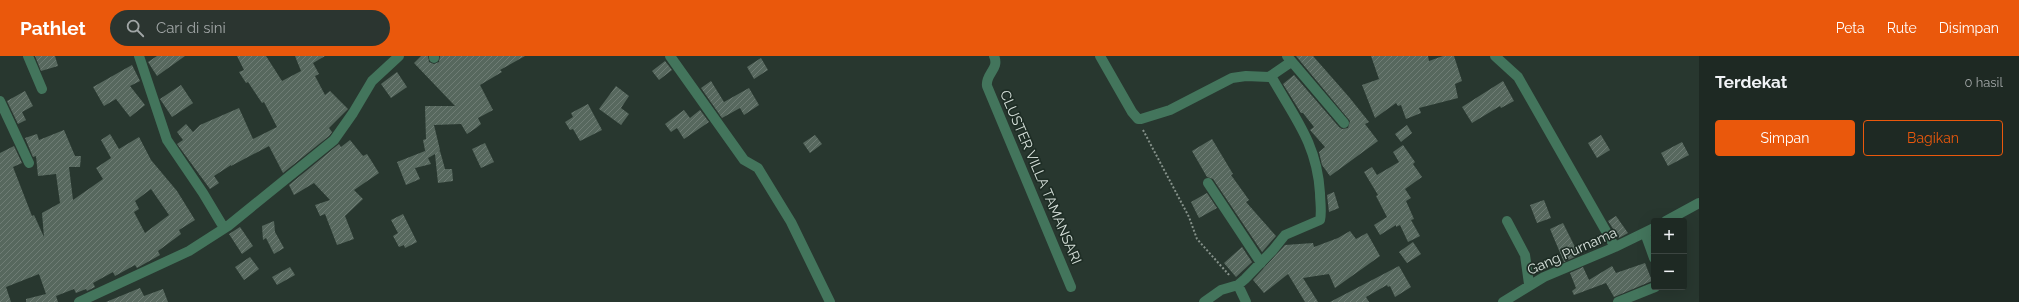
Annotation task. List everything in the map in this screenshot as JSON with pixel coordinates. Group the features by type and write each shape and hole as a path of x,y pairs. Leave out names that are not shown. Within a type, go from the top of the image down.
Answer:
{"street":[{"path":"28,56 42,89"},
{"path":"139,56 167,140 203,193 224,228"},
{"path":"79,302 188,251 224,228 334,140 353,113 372,81 399,56"},
{"path":"670,56 744,160 758,168 791,222 830,302"},
{"name":"CLUSTER VILLA TAMANSARI","path":"994,56 995,68 988,79 987,86 1071,287"},
{"path":"1100,56 1125,101 1138,119 1149,118 1170,110 1232,78 1246,76 1265,78 1271,76 1289,59 1344,123"},
{"path":"1495,56 1518,77 1615,247"},
{"path":"1204,302 1221,290 1238,284 1261,263 1284,235 1293,230 1318,222 1321,217 1319,178 1311,147 1298,119 1271,76"},
{"path":"0,101 29,163"},
{"path":"1208,183 1261,263"},
{"path":"1672,218 1699,203"},
{"path":"1507,221 1525,255 1529,284"},
{"name":"Gang Purnama","path":"1503,302 1529,284 1615,247 1651,230"},
{"path":"1644,233 1652,254"},
{"path":"1238,284 1246,302"},
{"path":"1618,302 1651,289"}],"path":[{"path":"1138,119 1189,217 1197,239 1238,284"}],"building":[{"path":"35,56 55,56 58,66 41,71"},
{"path":"157,56 185,56 157,76 148,62"},
{"path":"237,56 266,56 282,81 301,71 295,56 325,56 313,63 319,74 315,76 325,95 330,91 348,109 329,128 332,132 329,136 283,173 269,146 231,165 214,176 219,183 210,189 177,144 183,140 177,132 186,124 193,132 200,125 239,108 253,139 277,127 264,102 262,103 248,82 246,83 239,72 244,70"},
{"path":"421,56 428,56 429,62 434,64 439,62 440,56 525,56 500,70 502,72 480,85 493,110 478,118 481,124 476,128 467,134 461,124 434,125 440,150 438,152 440,151 445,169 452,169 453,181 438,183 435,154 428,158 431,164 415,168 420,179 406,185 397,162 425,151 426,155 423,140 426,139 425,106 455,106 414,63"},
{"path":"1296,56 1313,56 1369,122 1365,124 1378,141 1330,176 1322,165 1319,152 1325,147 1310,130 1314,127 1303,113 1301,113 1283,84 1294,75 1339,127 1342,129 1348,128 1350,121"},
{"path":"1371,56 1428,56 1429,61 1443,56 1454,56 1462,81 1455,84 1458,98 1419,108 1421,113 1406,119 1401,105 1398,106 1396,103 1375,118 1362,85 1379,79"},
{"path":"761,58 768,70 754,79 747,67"},
{"path":"665,61 672,70 659,80 652,71"},
{"path":"132,65 140,81 130,86 145,105 130,117 116,99 104,106 93,87"},
{"path":"397,72 407,87 391,98 381,84"},
{"path":"711,81 724,102 749,88 759,105 744,115 740,108 722,118 701,88"},
{"path":"1503,81 1514,101 1501,108 1500,106 1472,123 1462,107"},
{"path":"181,85 193,103 172,117 160,99"},
{"path":"616,86 629,96 621,108 629,114 621,125 599,109"},
{"path":"25,91 33,106 22,112 26,120 18,124 7,101"},
{"path":"588,104 602,130 580,141 573,129 570,130 565,122 573,117 571,113"},
{"path":"684,110 690,118 700,110 709,122 684,139 677,128 671,132 665,124"},
{"path":"1407,125 1412,133 1401,142 1395,134"},
{"path":"64,130 75,156 81,156 80,167 69,167 73,200 103,179 96,168 111,158 101,140 110,134 119,149 139,137 151,160 177,191 195,220 179,230 181,234 158,251 160,255 137,268 135,265 115,276 113,272 93,283 95,287 87,291 86,289 76,293 74,289 56,296 58,302 26,302 26,299 46,294 39,274 6,287 11,302 0,302 0,153 14,146 22,163 13,167 32,216 34,215 44,237 42,213 60,203 56,174 38,176 36,156 33,157 25,138 37,134 39,140","holes":["151,189 169,215 145,233 134,212 139,209 135,201"]},
{"path":"815,135 822,144 810,153 803,143"},
{"path":"1601,135 1610,150 1597,158 1588,143"},
{"path":"1212,139 1233,174 1231,175 1249,200 1246,202 1276,236 1262,252 1213,179 1207,177 1192,151"},
{"path":"350,140 363,156 367,154 379,173 354,190 363,199 345,216 354,239 337,245 325,214 320,216 315,205 330,200 314,183 294,195 289,185 339,144 341,147"},
{"path":"1682,142 1689,155 1668,166 1661,153"},
{"path":"485,143 494,162 481,168 472,149"},
{"path":"1403,145 1415,162 1413,164 1422,177 1405,189 1411,198 1406,201 1414,219 1411,220 1420,236 1408,242 1400,225 1396,227 1396,225 1380,235 1374,225 1387,217 1376,196 1378,195 1364,172 1372,167 1377,175 1399,162 1393,152"},
{"path":"1334,192 1339,208 1329,212 1327,195"},
{"path":"1207,193 1217,208 1199,218 1191,202"},
{"path":"1544,200 1551,218 1537,223 1530,205"},
{"path":"403,214 417,242 405,248 404,245 399,247 393,236 398,233 391,220"},
{"path":"1616,216 1628,233 1619,238 1608,221"},
{"path":"274,221 275,232 284,248 274,254 266,238 263,240 262,226"},
{"path":"1563,223 1579,255 1564,262 1550,229"},
{"path":"240,227 253,246 242,254 229,234"},
{"path":"1350,231 1356,239 1367,233 1380,256 1335,288 1329,274 1303,278 1318,302 1305,302 1288,274 1264,293 1253,280 1285,245 1313,243 1314,247 1338,238"},
{"path":"1413,242 1421,254 1407,263 1399,252"},
{"path":"1242,247 1252,262 1236,277 1224,263"},
{"path":"250,257 259,269 244,280 235,267"},
{"path":"1645,263 1651,281 1614,297 1606,283 1574,295 1572,291 1576,288 1570,273 1583,267 1589,280 1612,266 1616,273"},
{"path":"1399,266 1411,287 1395,297 1390,286 1388,287 1387,285 1366,297 1369,302 1330,302"},
{"path":"290,267 295,275 277,285 272,277"},
{"path":"140,288 144,296 163,289 168,302 106,302"}]}
